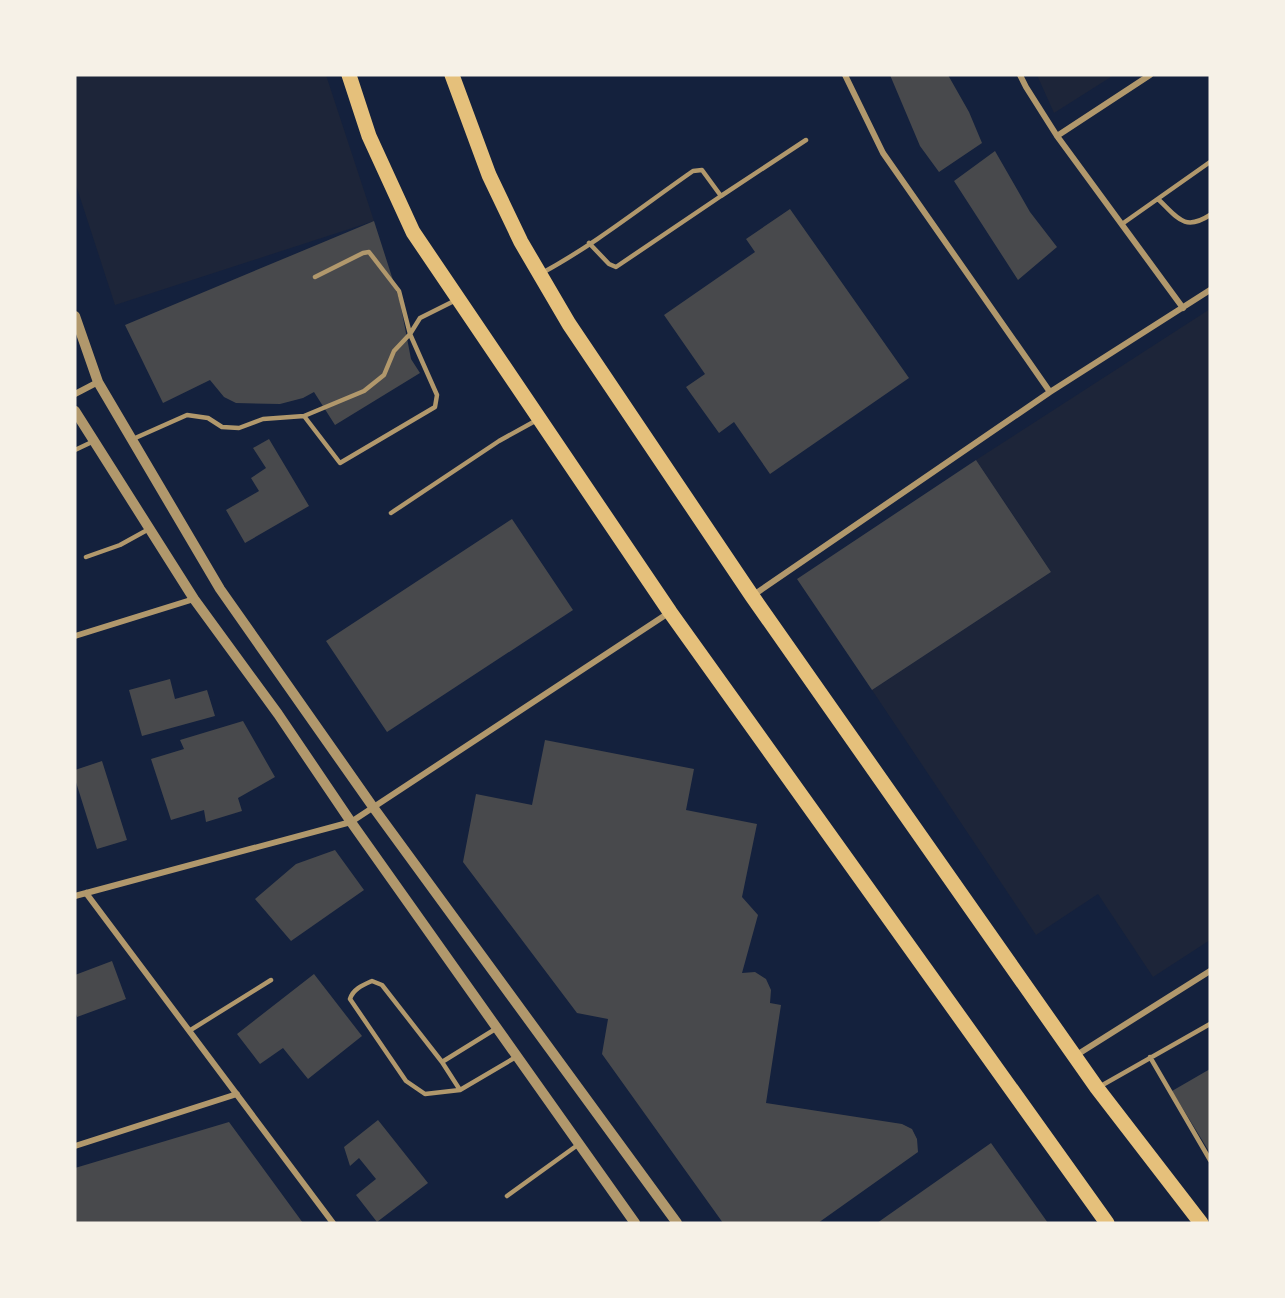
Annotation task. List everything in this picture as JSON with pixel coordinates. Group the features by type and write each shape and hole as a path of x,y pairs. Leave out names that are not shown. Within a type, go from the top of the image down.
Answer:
{"main road":[{"path":"349,75 369,136 413,232 670,612 1107,1223"},
{"path":"453,75 489,176 521,242 569,324 752,596 1074,1056 1201,1223"}],"street":[{"path":"845,75 883,153 1050,392"},
{"path":"1020,75 1058,136 1184,308"},
{"path":"1058,136 1149,75"},
{"path":"752,596 1050,392 1210,290"},
{"path":"75,316 98,382 220,589 373,807 676,1223"},
{"path":"75,394 98,382"},
{"path":"75,411 194,599 278,714 351,822 635,1223"},
{"path":"75,636 194,599"},
{"path":"75,897 351,822 670,612"},
{"path":"86,893 333,1223"},
{"path":"1074,1056 1210,971"},
{"path":"75,1146 237,1094"}],"lane":[{"path":"589,243 609,264 616,267 806,140"},
{"path":"1122,224 1210,162"},
{"path":"539,274 570,258 693,171 702,170 721,196"},
{"path":"1158,199 1183,222 1191,224 1199,222 1210,215"},
{"path":"304,416 340,463 435,407 437,395 410,334 399,291 369,252 315,277"},
{"path":"132,440 188,415 208,418 222,427 239,428 263,419 304,416 364,391 384,375 394,351 410,334 420,318 458,299"},
{"path":"391,513 499,441 539,419"},
{"path":"75,450 94,441"},
{"path":"86,557 120,545 149,529"},
{"path":"189,1031 271,980"},
{"path":"460,1090 442,1062 382,985 372,981 352,993 350,999 406,1081 425,1094 460,1090 517,1057"},
{"path":"1097,1088 1210,1024"},
{"path":"442,1062 497,1028"},
{"path":"1150,1057 1210,1160"},
{"path":"507,1196 579,1144"}],"shaded area":[{"path":"75,75 326,75 374,221 115,305 75,182"},
{"path":"1037,75 1114,75 1054,113"},
{"path":"1210,309 1210,940 1153,977 1098,894 1036,935 872,690 1051,572 976,460"}],"building":[{"path":"890,75 948,75 969,112 982,143 939,172 920,146"},
{"path":"995,151 1030,212 1057,247 1018,280 954,181"},
{"path":"790,209 909,378 770,474 734,422 719,433 686,387 705,374 664,315 755,252 746,239"},
{"path":"374,221 400,302 411,359 420,373 335,425 314,392 303,398 280,404 236,403 224,397 210,380 163,403 125,325"},
{"path":"269,439 309,506 245,543 226,510 259,491 251,478 266,468 253,448"},
{"path":"976,460 1051,572 872,690 797,579"},
{"path":"512,519 573,610 387,732 326,641"},
{"path":"170,679 175,699 207,690 215,716 142,736 129,690"},
{"path":"243,721 275,777 238,798 242,811 206,822 204,810 171,820 151,759 184,749 180,740"},
{"path":"545,740 694,769 686,810 757,824 742,897 758,915 742,973 755,972 766,979 771,990 770,1003 781,1005 766,1103 902,1124 912,1129 917,1139 918,1152 818,1223 723,1223 602,1054 608,1019 577,1013 463,862 476,794 532,805"},
{"path":"102,761 127,840 97,849 75,779 75,770"},
{"path":"335,850 364,890 291,941 255,899 296,864"},
{"path":"112,961 126,999 77,1017 75,975"},
{"path":"314,974 362,1036 308,1079 283,1048 260,1064 237,1034"},
{"path":"1210,1069 1210,1153 1172,1091"},
{"path":"378,1120 428,1183 377,1222 356,1195 376,1179 359,1158 350,1166 344,1147"},
{"path":"229,1122 303,1223 75,1223 75,1168"},
{"path":"991,1143 1048,1223 877,1223"}]}
